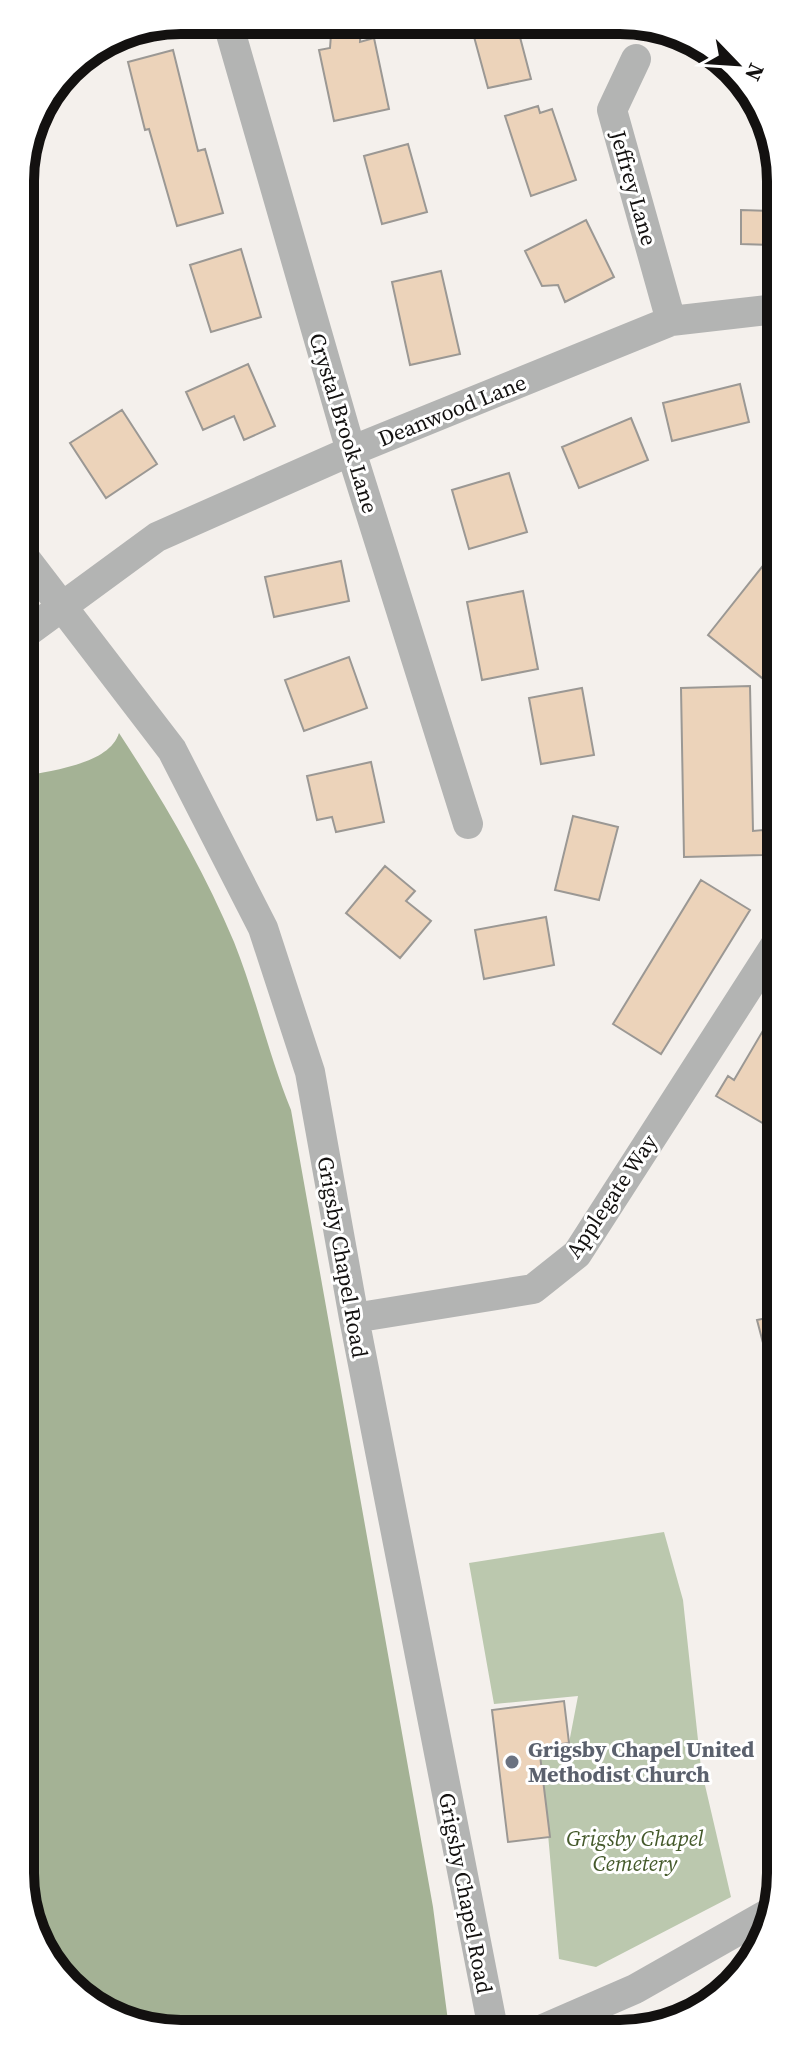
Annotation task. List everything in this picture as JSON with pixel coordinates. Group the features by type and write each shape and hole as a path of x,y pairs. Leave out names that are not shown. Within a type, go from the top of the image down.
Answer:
{"street":[{"name":"Crystal Brook Lane","path":"231,34 351,451 468,824"},
{"name":"Jeffrey Lane","path":"636,59 612,110 671,321"},
{"name":"Deanwood Lane","path":"34,628 157,537 351,451 671,321 767,310"},
{"name":"Grigsby Chapel Road","path":"34,569 172,750 263,928 310,1072 354,1318 491,2020"},
{"name":"Applegate Way","path":"354,1318 533,1289 577,1254 767,958"},
{"path":"564,2020 635,1989 760,1918"}],"green space":[{"path":"119,733 209,888 242,963 291,1110 433,1907 448,2020 171,2020 133,2012 91,1990 77,1977 54,1947 39,1911 34,1873 34,774 91,759 113,744"},
{"name":"Grigsby Chapel Cemetery","path":"664,1532 683,1600 701,1768 731,1897 596,1967 559,1959 543,1777 524,1749 569,1743 578,1696 494,1704 469,1563"}],"building":[{"path":"331,34 360,34 360,42 374,38 389,109 334,121 319,50 330,48"},
{"path":"473,34 519,34 531,79 488,88"},
{"path":"173,50 198,151 205,149 223,213 177,226 149,129 145,130 128,62"},
{"path":"538,106 540,113 552,109 576,180 531,196 505,116"},
{"path":"408,144 427,212 382,224 364,156"},
{"path":"741,210 767,211 767,245 741,244"},
{"path":"586,220 614,277 565,302 558,285 542,286 525,251"},
{"path":"241,249 261,317 211,332 190,265"},
{"path":"441,271 460,354 410,365 392,282"},
{"path":"248,364 275,426 244,440 234,416 203,430 186,392"},
{"path":"740,384 749,422 672,441 663,403"},
{"path":"122,410 157,464 106,498 70,443"},
{"path":"631,418 648,460 579,488 562,447"},
{"path":"509,473 527,532 469,549 452,490"},
{"path":"341,561 349,601 274,617 265,577"},
{"path":"767,561 767,682 708,635"},
{"path":"523,591 538,669 482,680 467,602"},
{"path":"349,657 367,708 304,731 285,680"},
{"path":"750,686 753,831 763,830 763,855 684,857 681,688"},
{"path":"582,688 594,755 541,764 529,698"},
{"path":"371,762 384,822 336,832 332,817 317,820 307,776"},
{"path":"573,816 618,827 599,900 555,890"},
{"path":"385,866 415,891 406,901 431,921 400,958 346,913"},
{"path":"701,880 750,910 661,1054 613,1024"},
{"path":"546,917 554,965 484,979 475,930"},
{"path":"767,1024 767,1126 716,1096 728,1076 734,1080"},
{"path":"767,1318 767,1358 757,1320"},
{"name":"Grigsby Chapel United Methodist Church","path":"564,1701 569,1743 539,1747 550,1837 508,1842 492,1710"}],"place":[{"name":"Grigsby Chapel United Methodist Church","path":"512,1762"}]}
